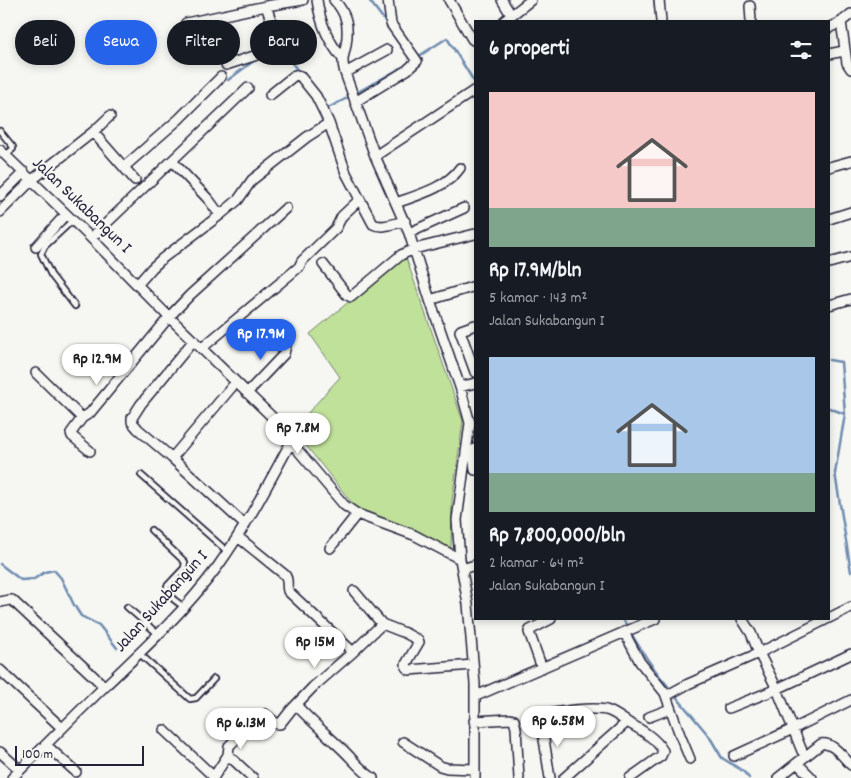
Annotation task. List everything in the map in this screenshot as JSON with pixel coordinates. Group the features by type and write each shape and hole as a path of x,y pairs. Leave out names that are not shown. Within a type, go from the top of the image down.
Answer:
{"street":[{"path":"200,20 303,0"},
{"path":"317,0 319,14 324,27 337,52 343,59"},
{"path":"334,0 345,15 347,22 348,33 343,59 345,74 375,156 405,221 430,300 473,423 458,510 458,542 462,569 471,603 476,696 474,721 475,774 440,766 403,742"},
{"path":"353,96 407,70 416,63 416,59 390,22 388,0"},
{"path":"450,0 474,40"},
{"path":"502,0 507,18 531,0"},
{"path":"659,0 661,20"},
{"path":"240,60 274,47 273,26 266,6"},
{"path":"750,6 751,20"},
{"path":"830,28 851,14"},
{"path":"841,22 844,51 851,70"},
{"path":"345,74 388,50"},
{"path":"830,54 844,51"},
{"path":"270,95 298,75 308,84 329,123 346,172 359,200 375,226 405,221"},
{"path":"124,167 179,119 221,77"},
{"path":"91,238 248,88"},
{"path":"375,156 474,91"},
{"path":"0,212 32,180 93,132 110,116"},
{"path":"138,284 163,258 238,200 252,180 307,137 329,123"},
{"path":"93,132 135,180"},
{"name":"Jalan Sukabangun I","path":"2,153 24,172 248,393 276,421 291,442 238,537 217,567 184,607 156,633 141,655 105,687 12,778"},
{"path":"172,160 209,200 220,215"},
{"path":"830,167 851,161"},
{"path":"396,203 440,186 452,178 460,168"},
{"path":"0,196 24,172"},
{"path":"202,348 299,267 302,261 336,228 342,216 359,200"},
{"path":"90,451 70,433 82,418 90,413 169,317 190,295 286,208"},
{"path":"409,233 464,208"},
{"path":"830,219 851,212"},
{"path":"36,246 69,217"},
{"path":"323,264 347,295 351,297 398,257 414,249 474,234"},
{"path":"830,263 851,257"},
{"path":"430,300 474,286"},
{"path":"830,305 851,299"},
{"path":"474,325 460,331 474,369"},
{"path":"248,393 284,354 288,336"},
{"path":"194,340 140,404 132,418 133,424 245,524"},
{"path":"36,373 82,418"},
{"path":"172,458 236,382"},
{"path":"460,387 474,383"},
{"path":"291,442 344,505 356,514 414,536 460,559"},
{"path":"330,548 356,514"},
{"path":"238,537 285,575 288,580 288,591 353,652"},
{"path":"462,569 474,565"},
{"path":"354,591 382,624 419,641 406,664 409,670 473,665"},
{"path":"0,602 10,600 14,602 105,687"},
{"path":"830,617 851,607"},
{"path":"542,668 529,632 549,620"},
{"path":"476,696 653,620"},
{"path":"743,620 751,633 777,689 802,751"},
{"path":"668,695 759,653 824,620"},
{"path":"164,730 214,778 228,755 229,746 262,714 265,714 279,724 312,686 353,652 382,624"},
{"path":"625,632 640,662 668,695 670,709 690,759"},
{"path":"729,708 777,689 851,654"},
{"path":"0,670 62,728"},
{"path":"734,756 851,700"},
{"path":"296,704 316,726 364,772 373,778"},
{"path":"550,778 541,720 542,716 586,709 611,712 647,734 663,751 661,756 630,778"},
{"path":"649,717 670,709"},
{"path":"474,721 514,720 519,778"},
{"path":"564,778 627,722"},
{"path":"778,778 821,744 825,743 836,750 851,765"},
{"path":"46,745 76,772"},
{"path":"0,752 20,770"},
{"path":"228,755 253,778"},
{"path":"797,763 812,778"}],"lane":[{"path":"0,131 13,147 12,151 2,153"},
{"path":"69,217 44,246 41,254 51,275 75,306"},
{"path":"141,475 228,552"},
{"path":"151,530 185,562 184,568 166,588 167,592 184,607"},
{"path":"127,606 156,633"},
{"path":"141,655 190,699 196,698 214,679"}],"green space":[{"path":"405,255 463,421 452,501 451,550 355,507 300,438 298,424 340,377 310,334"}],"waterway":[{"path":"369,0 388,25"},
{"path":"416,58 447,38 474,81"},
{"path":"228,80 250,64"},
{"path":"356,93 408,64"},
{"path":"294,65 299,72"},
{"path":"324,104 328,108 351,96"},
{"path":"830,360 841,362 845,414 835,473 851,572"},
{"path":"830,408 845,414"},
{"path":"0,564 21,580 34,579 45,572 54,570 61,578 81,616 99,625 117,648"},
{"path":"624,620 645,656 671,690"},
{"path":"674,694 709,736 722,758 743,771 749,778"}]}
